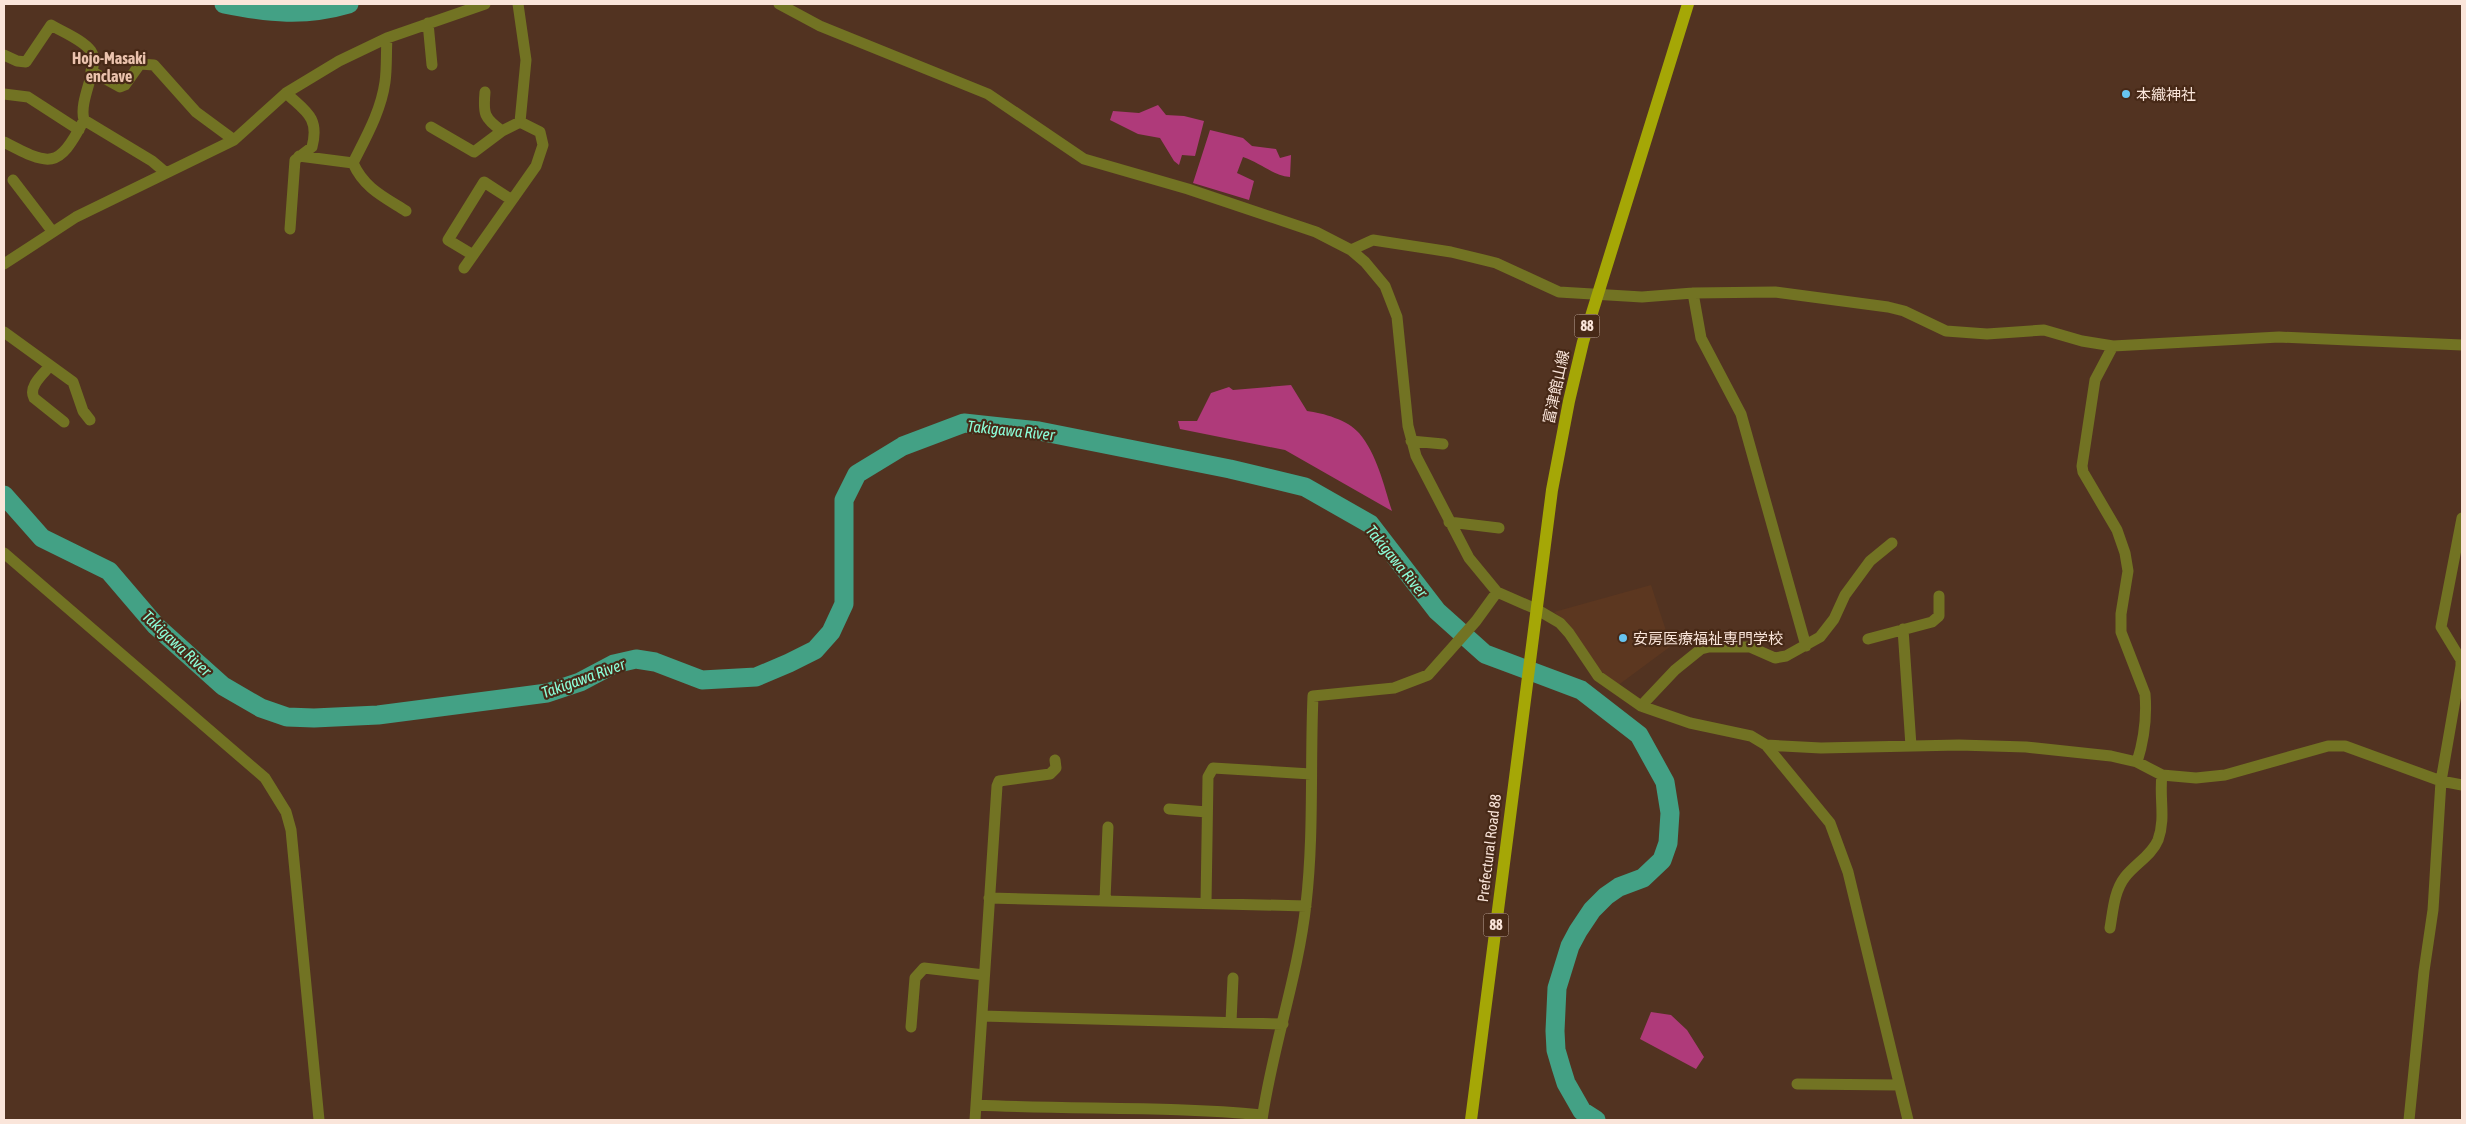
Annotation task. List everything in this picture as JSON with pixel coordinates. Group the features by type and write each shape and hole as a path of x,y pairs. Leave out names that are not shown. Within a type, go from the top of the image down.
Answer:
{"main road":[{"name":"富津館山線","path":"1521,730 1552,490 1569,401 1597,294 1688,4"},
{"name":"Prefectural Road 88","path":"1471,1120 1521,730"}],"street":[{"path":"4,264 52,231 165,172 234,140 286,93 339,61 387,38 485,4"},
{"path":"518,4 526,60 520,122"},
{"path":"779,4 820,26 988,94 1084,159 1256,211 1316,232 1351,250 1376,274 1393,300 1400,333 1403,382 1411,441 1422,469 1469,558 1497,592 1536,609 1560,623 1598,676 1641,706 1690,723 1751,736 1766,746 1830,823 1839,844 1859,915 1908,1120"},
{"path":"428,23 432,65"},
{"path":"4,55 17,61 26,62 51,25 85,46 91,52 94,61 82,100 81,125 66,151 58,158 47,161 40,160 4,142"},
{"path":"387,38 385,81 381,99 373,123 353,163 359,177 406,211"},
{"path":"91,71 120,87 125,85 140,64 154,65 196,112 234,140"},
{"path":"486,92 484,109 488,121 502,131"},
{"path":"286,93 312,118 315,126 312,146 295,160 290,229"},
{"path":"4,94 28,97 81,125 136,150 165,172"},
{"path":"431,127 474,152 502,131 520,122"},
{"path":"464,268 536,166 543,145 540,132 520,122"},
{"path":"299,156 353,163"},
{"path":"13,180 52,231"},
{"path":"473,255 448,240 484,182 512,200"},
{"path":"1351,250 1373,240 1451,252 1496,263 1559,292 1642,297 1693,293 1775,292 1888,307 1904,311 1946,331 1988,334 2044,330 2082,341 2113,346 2246,340 2279,336 2462,345"},
{"path":"1693,293 1701,338 1741,414 1806,646"},
{"path":"4,334 72,382 83,411 90,420"},
{"path":"2113,346 2095,380 2082,466 2083,472 2117,530 2125,553 2128,571 2121,614 2121,632 2142,686 2146,705 2144,740 2137,762"},
{"path":"49,367 32,389 32,394 34,398 64,422"},
{"path":"1411,441 1443,444"},
{"path":"2409,1120 2424,971 2434,901 2441,780 2461,666 2461,660 2441,627 2458,557 2462,518"},
{"path":"1450,522 1499,528"},
{"path":"1641,706 1675,670 1701,650 1709,647 1750,647 1775,658 1806,646 1820,637 1834,619 1845,595 1870,561 1892,543"},
{"path":"4,554 227,743 265,778 276,792 286,812 291,830 318,1120"},
{"path":"976,1105 1107,1110 1204,1109 1262,1118 1306,906 1312,816 1314,696 1394,688 1428,675 1440,659 1476,621 1497,592"},
{"path":"1868,639 1932,622 1939,616 1939,596"},
{"path":"1904,629 1911,746"},
{"path":"1766,746 1821,748 1911,746 2026,747 2111,756 2137,762 2162,775 2196,778 2225,775 2328,746 2345,746 2441,780 2462,785"},
{"path":"976,1120 998,781 1050,774 1056,768 1055,760"},
{"path":"1206,903 1208,777 1213,768 1312,774"},
{"path":"2110,928 2118,888 2125,877 2154,848 2158,839 2163,821 2162,775"},
{"path":"1169,809 1207,812"},
{"path":"1105,900 1108,827"},
{"path":"989,898 1306,906"},
{"path":"911,1027 915,978 924,968 984,975"},
{"path":"1230,1022 1233,978"},
{"path":"982,1016 1283,1024"},
{"path":"1797,1084 1899,1086"}],"shaded area":[{"path":"1158,105 1166,115 1184,116 1204,121 1195,156 1182,155 1179,165 1174,161 1160,138 1138,134 1110,120 1113,111 1139,113"},
{"path":"1210,130 1243,138 1252,146 1276,149 1280,158 1291,155 1290,177 1278,174 1243,157 1237,173 1254,181 1249,200 1193,183"},
{"path":"1291,385 1307,411 1328,415 1348,424 1359,433 1375,460 1392,511 1285,450 1180,429 1178,421 1197,421 1211,393 1229,387 1233,390"},
{"name":"安房医療福祉専門学校","path":"1651,585 1671,646 1617,686 1601,671 1566,622 1554,612"},
{"path":"1651,1012 1671,1015 1687,1030 1704,1057 1696,1069 1640,1039"}],"waterway":[{"path":"224,4 256,10 287,12 317,11 349,4"},
{"name":"Takigawa River","path":"4,495 42,538 109,571 156,626 223,686 261,708 287,717 314,718 378,715 547,693 580,682 614,664 636,659 655,662 702,680 756,677 789,663 815,650 831,632 844,604 844,500 857,474 903,446 964,423 1039,431 1230,469 1305,487 1370,524 1437,611 1485,654 1581,690 1639,735 1665,782 1670,813 1668,843 1662,860 1643,878 1619,887 1606,896 1592,910 1570,946 1557,988 1555,1031 1556,1050 1561,1067 1566,1083 1582,1111 1596,1120"}],"place":[{"name":"本織神社","path":"2126,94"},
{"name":"安房医療福祉専門学校","path":"1623,638"}],"district":[{"name":"Hojo-Masaki enclave","path":"109,67"}]}
